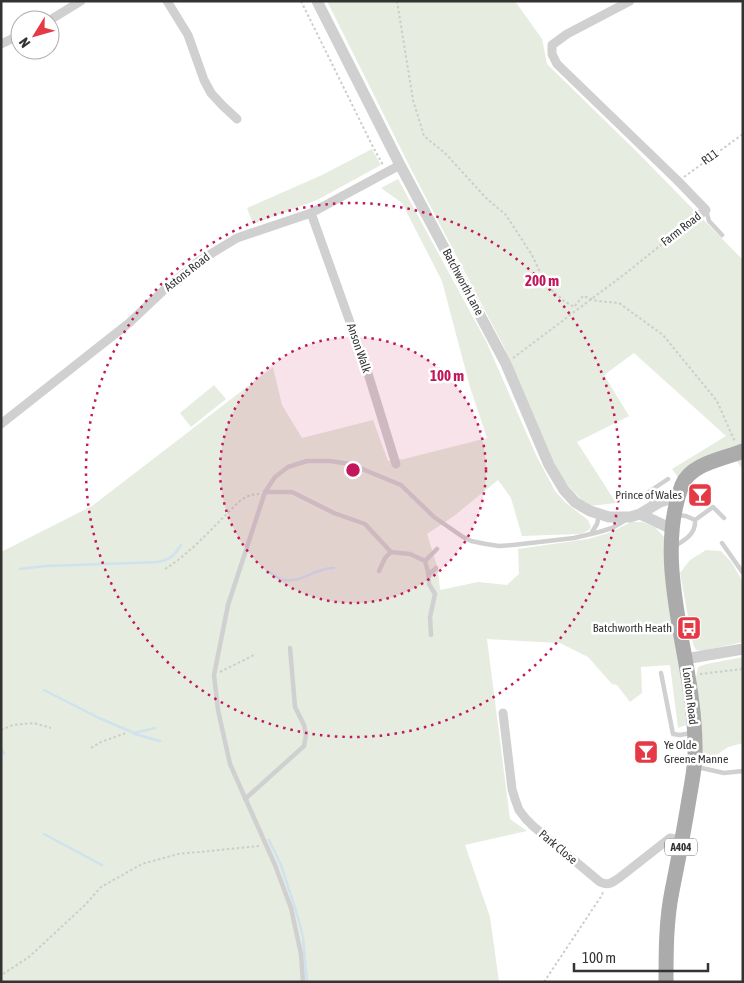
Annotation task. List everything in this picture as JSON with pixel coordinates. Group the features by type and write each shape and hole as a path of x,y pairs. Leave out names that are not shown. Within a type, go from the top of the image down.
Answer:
{"main road":[{"name":"A404","path":"673,522 685,479 694,470 740,450"},
{"name":"London Road","path":"666,982 671,894 683,840 695,766 695,732 675,603 672,569 673,522"}],"street":[{"path":"60,14 81,1"},
{"path":"167,1 188,35 204,80 212,93 236,119"},
{"name":"Batchworth Lane","path":"317,1 400,165 506,364 552,472 564,490 575,502 590,511 609,517 635,516 673,522"},
{"name":"Farm Road","path":"630,1 567,34 552,45 552,54 558,64 678,181 702,212"},
{"name":"Astons Road","path":"1,424 129,323 199,261 237,238 311,213 400,165"},
{"name":"Anson Walk","path":"311,213 366,367 396,464"},
{"path":"635,516 654,504 679,496"},
{"path":"685,659 743,649"},
{"name":"Park Close","path":"503,713 512,789 519,810 533,826 605,884"},
{"path":"605,884 610,884 619,878 670,838 683,840"}],"lane":[{"path":"702,212 722,234"},
{"path":"303,982 301,954 291,908 275,864 230,764 218,710 214,675 228,605 264,494 275,477 288,467 307,461 350,464 401,485 434,517 463,537 471,541 492,545 513,546 591,534 612,528 635,516"},
{"path":"654,504 646,493 668,479"},
{"path":"264,494 292,492 334,513 365,524 390,551 410,554 426,561"},
{"path":"695,520 713,507 724,518"},
{"path":"591,534 597,524 599,514"},
{"path":"673,522 686,516 695,520"},
{"path":"672,548 692,534 695,520"},
{"path":"722,543 743,573"},
{"path":"426,561 437,549"},
{"path":"378,571 390,551"},
{"path":"426,561 430,584 435,594 430,617 431,635"},
{"path":"429,574 436,568"},
{"path":"245,799 304,746 306,735 304,725 295,707 290,648"},
{"path":"661,673 673,734 680,735 695,732"},
{"path":"695,766 724,773 743,771"}],"path":[{"path":"301,1 372,145 388,172"},
{"path":"397,1 413,100 424,136 445,153 486,198 506,215 532,255 546,285 564,301 574,307 583,296 597,301 619,303 662,335 717,401 740,450"},
{"name":"R11","path":"678,181 743,134"},
{"name":"Farm Road","path":"523,350 702,212"},
{"path":"165,569 188,552 241,500 250,495 264,494"},
{"path":"214,675 256,654"},
{"path":"693,675 743,669"},
{"path":"1,730 12,725 28,724 44,725 51,728"},
{"path":"91,748 101,742 126,734"},
{"path":"3,974 29,957 102,888 142,864 178,854 266,845"},
{"path":"544,982 602,895 605,884"}],"shaded area":[{"path":"327,1 515,1 542,39 547,64 743,260 743,470 726,449 678,477 672,469 726,436 634,353 604,375 629,416 577,442 616,503 590,506 568,486 557,471 504,347 413,173"},
{"path":"372,149 381,165 317,200 253,224 247,208 322,175"},
{"path":"398,179 486,341 536,455 555,491 565,502 588,520 591,527 580,534 522,536 511,498 498,480 454,516 427,534 438,569 440,590 478,582 507,585 519,574 518,549 588,539 609,533 631,522 642,522 655,527 664,537 665,542 689,724 678,728 670,665 641,667 642,693 630,702 617,685 612,684 588,657 560,643 487,639 510,819 527,831 465,845 490,917 499,982 1,982 1,552 92,506 273,367 282,405 302,438 373,420 388,461 404,459 487,438 470,387 442,281 402,203 381,188"},
{"path":"214,385 226,399 191,427 180,413"},
{"path":"706,550 721,551 732,563 743,582 743,642 703,651 696,650 693,644 680,573 690,560"},
{"path":"743,657 743,743 728,747 706,762 703,755 695,683 698,667"}],"waterway":[{"path":"20,569 46,566 158,562 172,556 181,545"},
{"path":"267,571 280,579 290,580 328,568 334,568"},
{"path":"44,690 99,718 134,733 155,728"},
{"path":"135,734 160,741"},
{"path":"1,748 4,754"},
{"path":"44,834 102,865"},
{"path":"269,840 281,865 297,914 303,937 307,982"}],"place":[{"name":"Prince of Wales","path":"700,495"},
{"name":"Batchworth Heath","path":"689,628"},
{"name":"Ye Olde Greene Manne","path":"646,752"}]}
